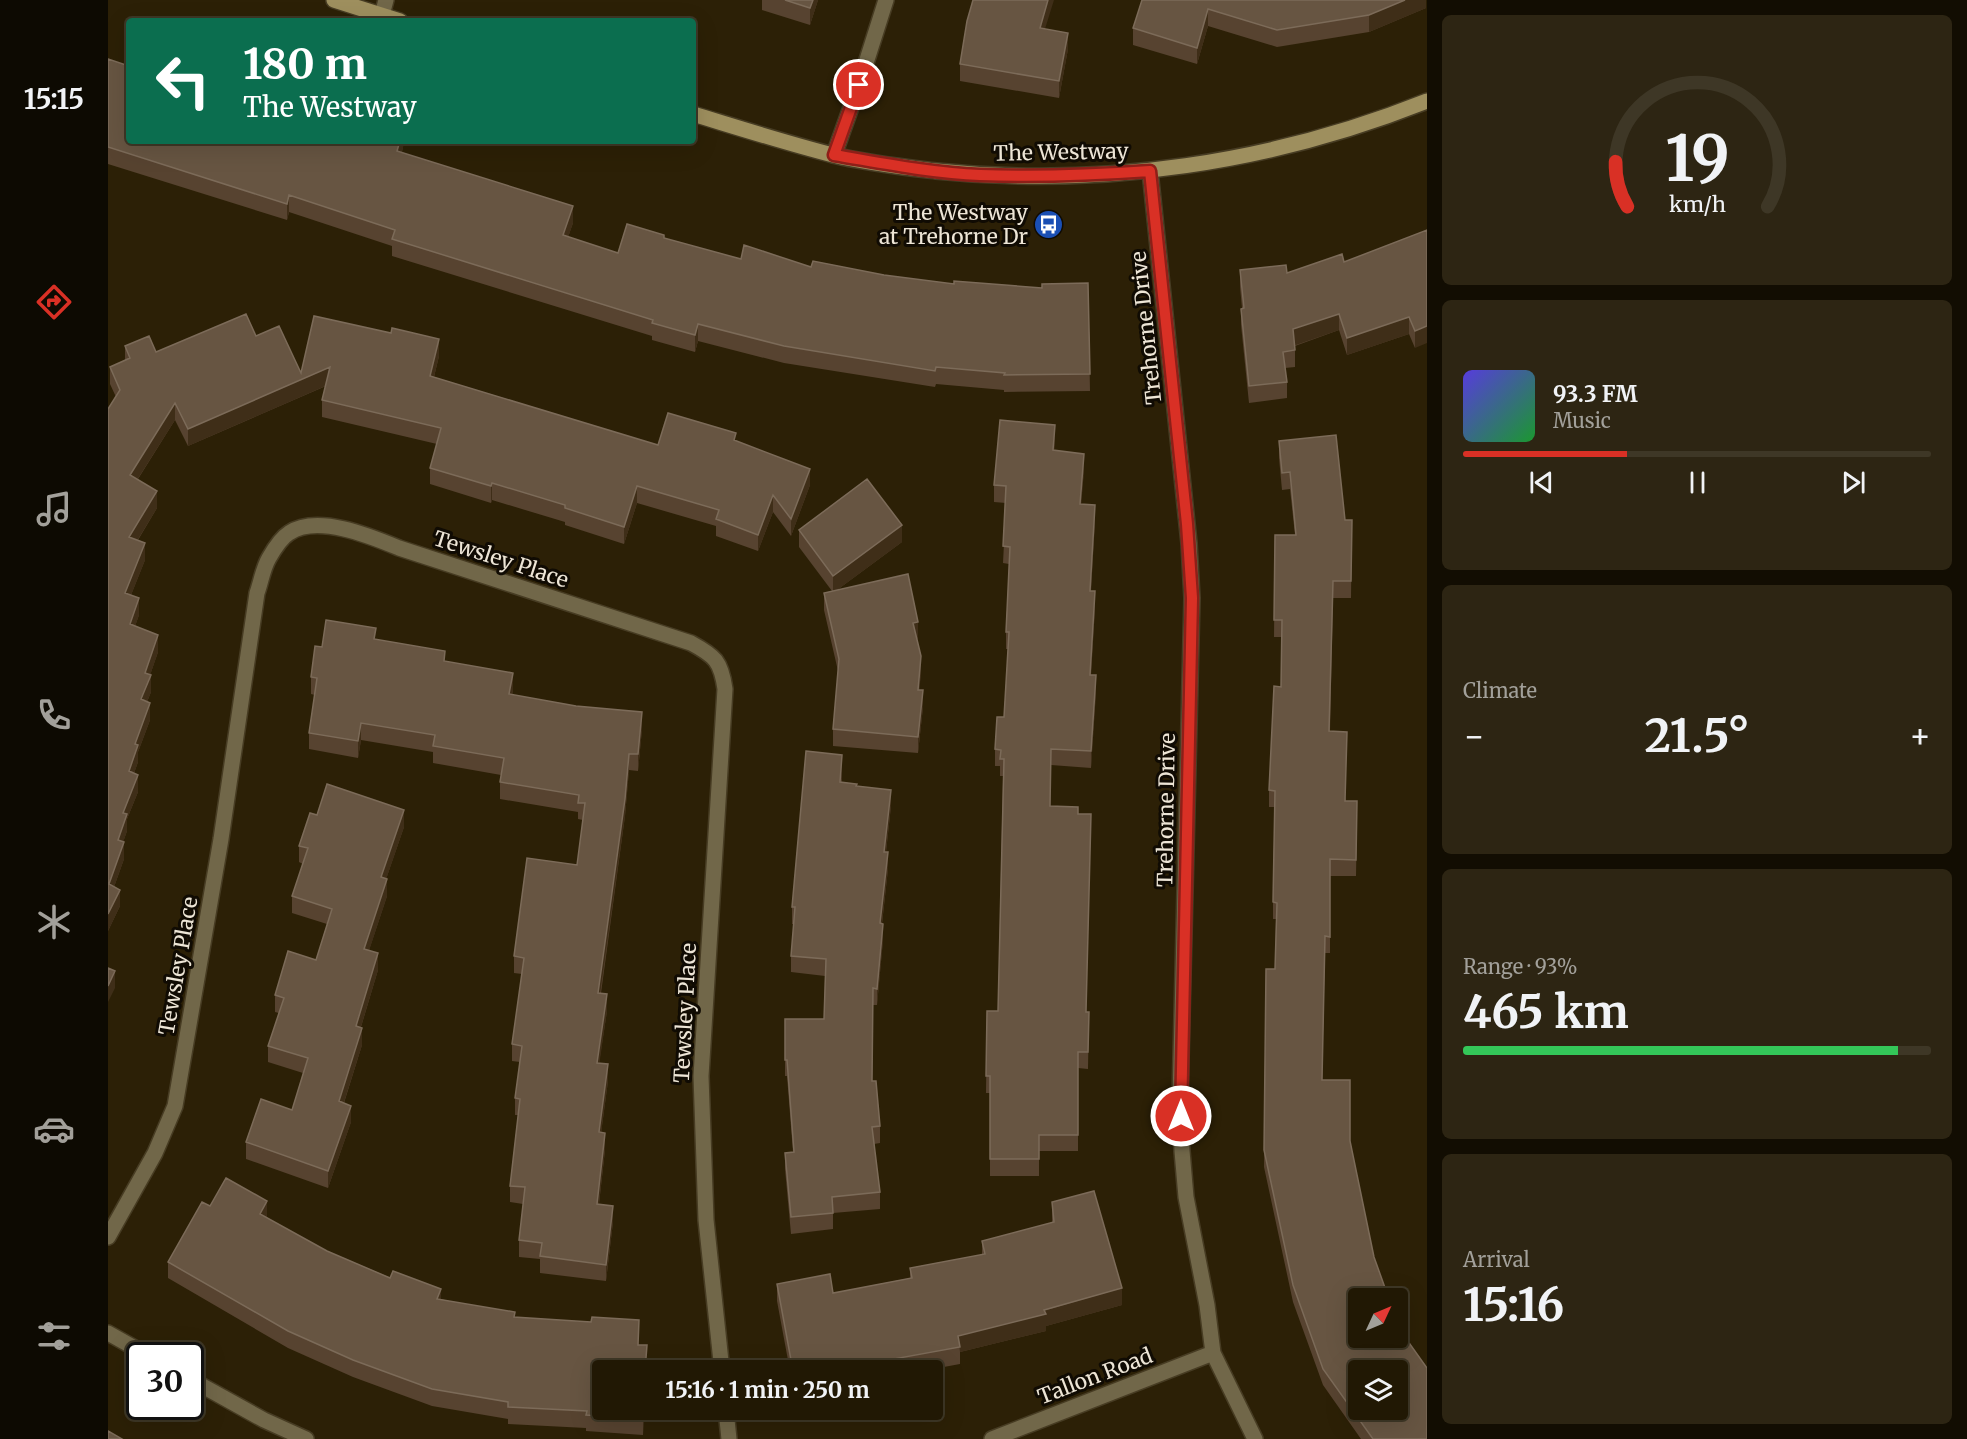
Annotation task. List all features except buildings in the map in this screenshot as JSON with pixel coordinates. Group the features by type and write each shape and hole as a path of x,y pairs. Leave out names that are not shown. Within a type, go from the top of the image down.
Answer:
{"main road":[{"path":"334,0 384,8 396,18"},
{"name":"The Westway","path":"696,115 834,155 906,168 979,175 1082,175 1150,171 1236,157 1318,139 1427,101"}],"street":[{"path":"834,155 886,0"},
{"name":"Trehorne Drive","path":"1150,171 1191,570 1181,1120 1186,1197 1207,1305 1213,1353 1255,1439"},
{"name":"Tewsley Place","path":"108,1237 155,1153 175,1106 221,839 257,593 268,559 287,534 303,526 327,526 370,536 410,552 691,643 710,652 723,671 725,689 701,1076 706,1220 721,1360"},
{"path":"108,1333 126,1343"},
{"name":"Tallon Road","path":"992,1439 1213,1353"},
{"path":"204,1387 264,1420 306,1439"},
{"path":"727,1420 729,1439"}],"place":[{"name":"The Westway at Trehorne Dr","path":"1049,224"}],"route":[{"path":"859,85 834,155 906,168 979,175 1082,175 1150,171 1187,524 1192,598 1181,1116"}]}
